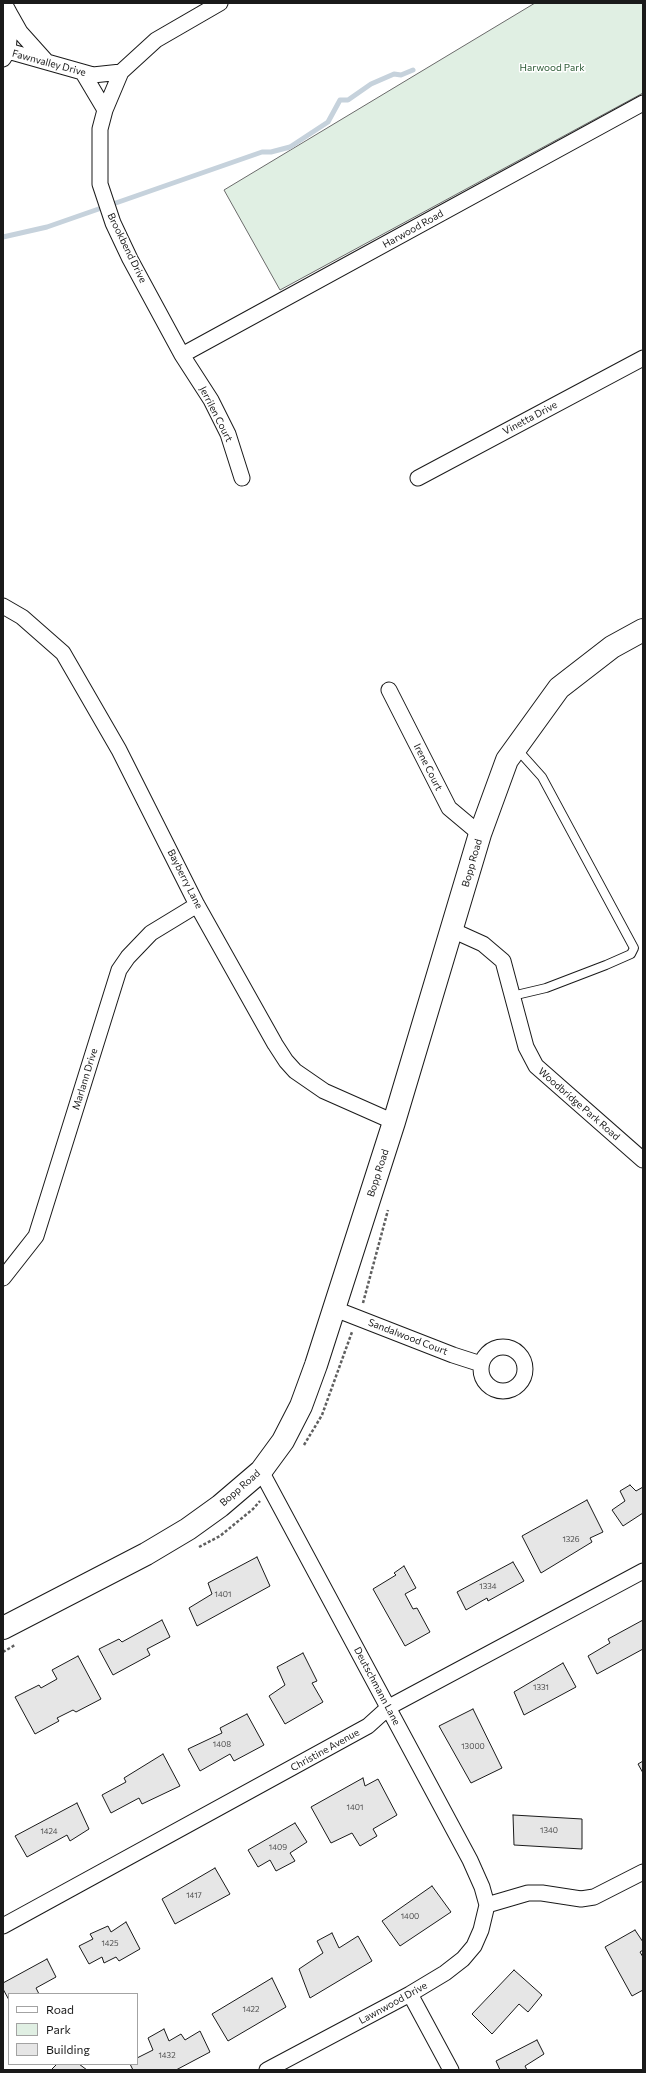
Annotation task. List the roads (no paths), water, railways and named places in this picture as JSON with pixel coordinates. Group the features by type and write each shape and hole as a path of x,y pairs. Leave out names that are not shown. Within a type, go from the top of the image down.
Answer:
{"street":[{"path":"121,72 156,40 220,3"},
{"path":"6,55 7,9"},
{"path":"7,9 20,32 46,61"},
{"name":"Fawnvalley Drive","path":"6,55 46,61 93,75 121,72"},
{"path":"83,72 105,110"},
{"name":"Brookbend Drive","path":"121,72 105,110 100,129 100,184 113,223 182,355"},
{"name":"Harwood Road","path":"182,355 643,103"},
{"name":"Jerrilen Court","path":"182,355 211,400 224,427 242,478"},
{"name":"Vinetta Drive","path":"418,478 643,358"},
{"name":"Bayberry Lane","path":"3,606 22,617 63,653 119,750 197,905 275,1044 290,1066 324,1091 394,1122"},
{"name":"Bopp Road","path":"3,1628 146,1554 188,1529 220,1506 261,1471 283,1441 301,1406 335,1309 394,1122 480,834 507,760 559,688 612,647 643,630"},
{"name":"Irene Court","path":"389,690 449,808 480,834"},
{"name":"Marlann Drive","path":"3,1278 36,1236 119,970 128,957 151,934 197,905"},
{"name":"Woodbridge Park Road","path":"452,930 483,944 503,961 526,1047 536,1066 643,1160"},
{"name":"Sandalwood Court","path":"335,1309 453,1355 481,1364"},
{"name":"Deutschmann Lane","path":"261,1471 470,1860 482,1887 487,1905"},
{"name":"Christine Avenue","path":"3,1926 368,1726 389,1707 643,1571"},
{"path":"487,1905 528,1893 542,1893 581,1899 594,1897 643,1872"},
{"name":"Lawnwood Drive","path":"267,2070 445,1974 463,1959 474,1946 481,1930 487,1905"},
{"path":"410,1994 451,2070"}],"lane":[{"path":"512,996 546,988 593,970 631,954 634,948 542,777 516,748"}],"waterway":[{"path":"3,237 47,227 262,152 271,152 290,147 328,122 340,100 348,100 371,84 394,74 401,75 413,70"}],"park label":[{"name":"Harwood Park","path":"552,68"}]}
